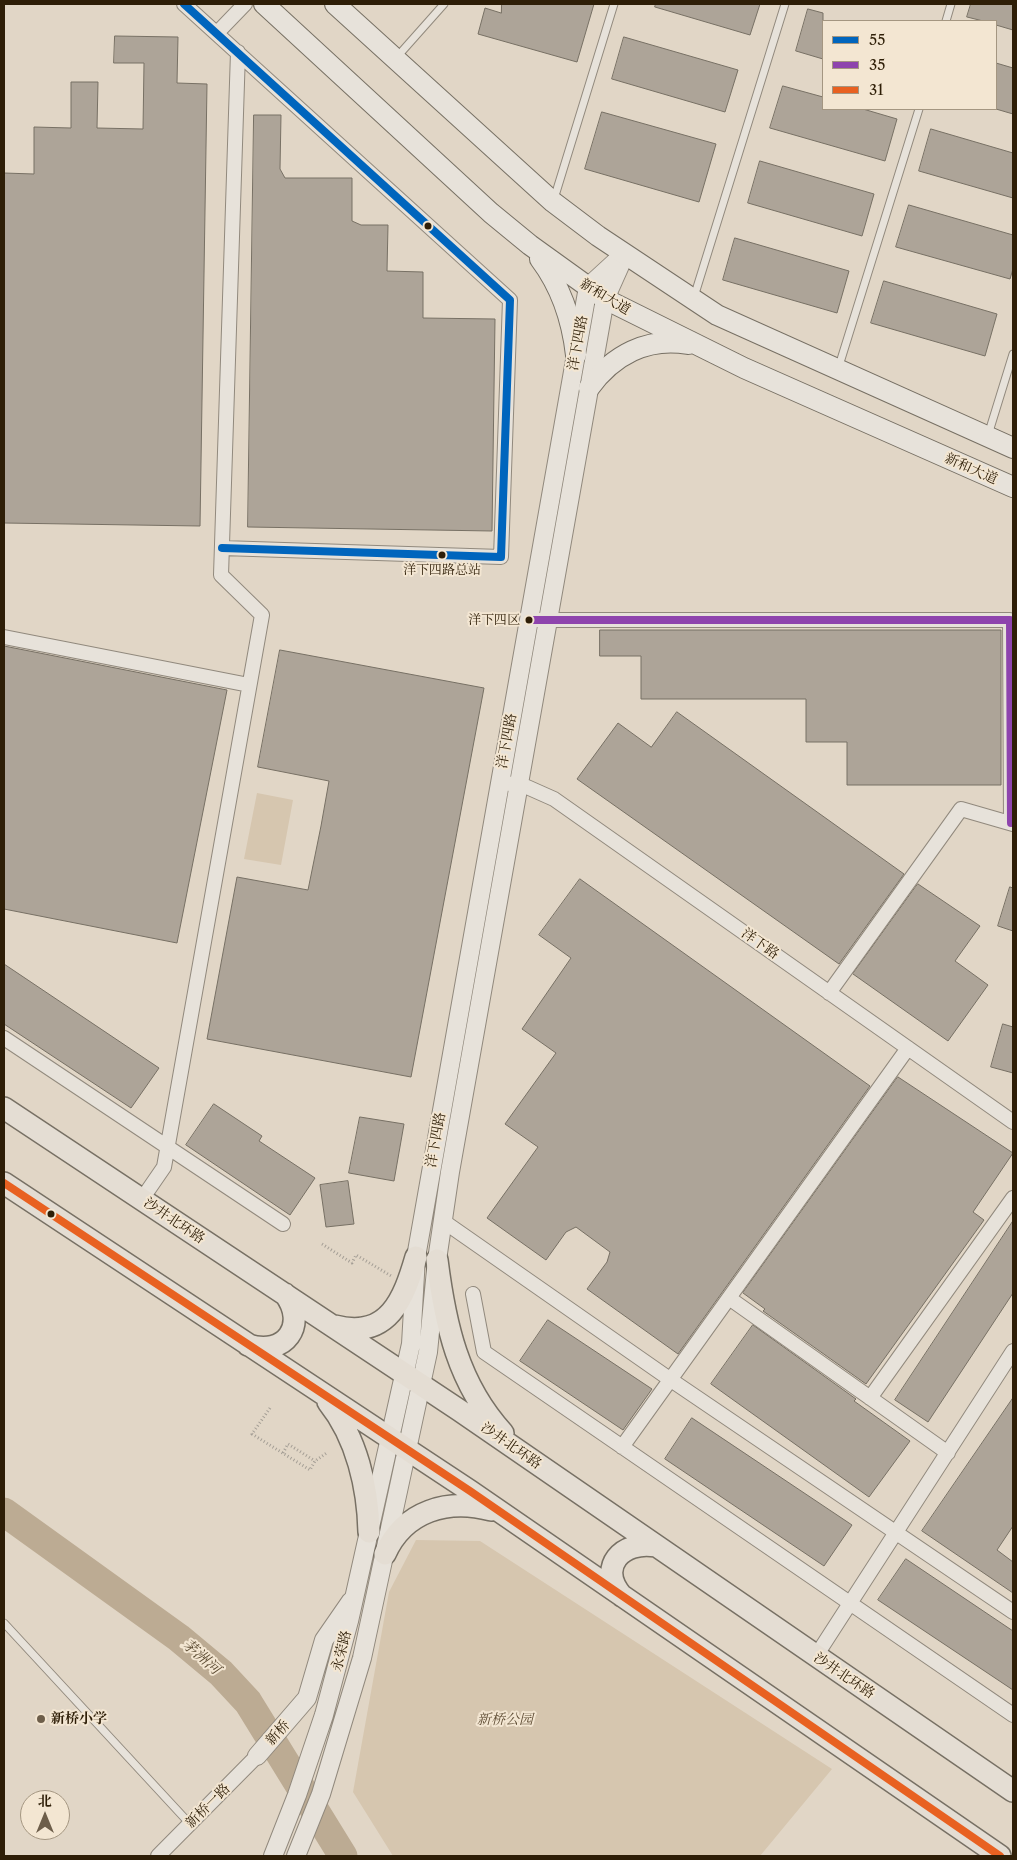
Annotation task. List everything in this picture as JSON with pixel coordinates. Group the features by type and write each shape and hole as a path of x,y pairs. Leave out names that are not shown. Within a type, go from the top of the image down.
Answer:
{"main road":[{"name":"新和大道","path":"264,4 520,237 605,299 700,347 1013,488"},
{"path":"335,4 553,202 624,254 693,300 717,315 759,336 1013,448"},
{"path":"520,237 545,266 559,291 569,318 576,355"},
{"path":"589,388 607,367 630,351 658,343 686,343 700,347"},
{"name":"沙井北环路","path":"4,1108 413,1379 1013,1791"},
{"path":"4,1183 507,1517 1000,1856"},
{"path":"332,1325 342,1328 363,1328 382,1320 391,1313 403,1297 416,1257"},
{"path":"437,1260 445,1322 465,1374 486,1410 520,1452"},
{"path":"248,1345 268,1349 278,1346 292,1332 295,1312 285,1294"},
{"path":"322,1394 337,1415 362,1474 367,1499 369,1532"},
{"path":"385,1554 390,1542 404,1527 414,1519 435,1508 450,1505 471,1506 491,1510 507,1517"},
{"path":"622,1596 613,1581 612,1572 620,1554 638,1544 656,1546"}],"street":[{"path":"184,4 510,300 502,557 222,548"},
{"path":"217,33 244,4"},
{"path":"142,1200 164,1167 168,1148 262,615 221,575 238,52"},
{"path":"588,287 624,254"},
{"name":"洋下四路","path":"390,1439 413,1379 428,1352 443,1220 589,388 605,299 624,254"},
{"name":"洋下四路","path":"408,1451 413,1379 411,1344 416,1257 588,287"},
{"path":"529,620 1010,620 1012,824 961,809 829,993"},
{"path":"4,637 250,685"},
{"name":"洋下路","path":"500,782 543,793 554,799 1013,1122"},
{"path":"4,1038 283,1224"},
{"path":"622,1447 908,1048"},
{"path":"870,1398 1013,1198"},
{"path":"443,1220 670,1380 1013,1612"},
{"path":"473,1294 484,1352 1013,1714"},
{"path":"729,1298 948,1453"},
{"path":"816,1656 1013,1351"},
{"name":"永荣路","path":"273,1856 326,1707 355,1594 390,1439"},
{"name":"永荣路","path":"299,1848 346,1714 408,1451"},
{"name":"新桥","path":"257,1756 300,1709 312,1687 324,1640 355,1594"},
{"name":"新桥一路","path":"158,1856 257,1756"}],"lane":[{"path":"395,60 444,4"},
{"path":"553,202 614,4"},
{"path":"693,300 785,4"},
{"path":"946,20 951,4"},
{"path":"838,370 919,110"},
{"path":"988,437 1013,354"},
{"path":"4,1623 190,1824"}],"path":[{"path":"322,1244 352,1262 356,1255 378,1268"},
{"path":"270,1408 252,1434 310,1470 315,1461 328,1452"},
{"path":"282,1453 288,1444 315,1461"}],"green space":[{"path":"257,793 293,800 281,865 244,859"},
{"name":"新桥公园","path":"416,1540 480,1541 832,1769 760,1856 393,1856 353,1792 389,1592"}],"building":[{"path":"502,4 594,4 577,62 478,34 485,8 501,13"},
{"path":"656,4 760,4 750,35 655,7"},
{"path":"971,4 1013,4 1013,30 997,25 997,20 979,20 967,17"},
{"path":"808,9 823,13 822,59 796,51"},
{"path":"115,36 178,37 177,83 207,84 200,526 4,523 4,173 34,174 34,127 71,128 71,82 98,82 97,128 143,129 144,63 114,63"},
{"path":"624,37 738,70 725,112 612,79"},
{"path":"997,63 1013,68 1013,114 997,109"},
{"path":"783,86 822,97 822,110 866,110 897,119 885,161 770,128"},
{"path":"602,112 716,144 699,202 585,169"},
{"path":"254,115 281,115 280,169 285,178 352,178 352,221 361,225 388,225 387,271 423,272 423,318 495,319 492,531 248,527"},
{"path":"931,129 1013,153 1013,198 919,171"},
{"path":"760,161 874,194 862,236 748,203"},
{"path":"909,205 1013,235 1013,269 1010,279 896,247"},
{"path":"735,238 849,271 837,313 723,280"},
{"path":"884,281 997,314 985,356 871,323"},
{"path":"600,630 1001,630 1001,785 847,785 847,742 806,742 806,699 641,699 641,656 600,656"},
{"path":"4,646 227,690 177,943 4,909"},
{"path":"280,650 484,688 411,1077 207,1039 237,877 308,890 321,826 329,781 258,767"},
{"path":"677,712 904,874 839,964 577,779 618,723 651,747"},
{"path":"580,879 870,1086 678,1354 587,1289 607,1262 610,1252 576,1227 566,1232 546,1260 487,1218 538,1147 505,1124 556,1053 522,1029 571,958 539,935"},
{"path":"918,884 980,926 955,961 988,985 948,1041 853,974"},
{"path":"1010,887 1013,888 1013,931 998,926"},
{"path":"4,964 159,1068 131,1108 4,1024"},
{"path":"1003,1024 1013,1027 1013,1073 991,1067"},
{"path":"898,1077 1013,1153 973,1212 984,1220 866,1384 763,1311 765,1309 743,1293"},
{"path":"214,1104 262,1136 259,1141 315,1178 290,1215 186,1145"},
{"path":"360,1117 404,1124 394,1181 349,1173"},
{"path":"348,1181 354,1224 326,1227 320,1185"},
{"path":"1013,1221 1013,1293 928,1422 895,1400"},
{"path":"548,1320 652,1389 623,1430 520,1361"},
{"path":"753,1325 856,1399 854,1401 910,1441 869,1497 711,1384"},
{"path":"1013,1398 1013,1526 997,1550 1013,1562 1013,1593 922,1531"},
{"path":"692,1418 852,1525 824,1566 665,1459"},
{"path":"906,1559 1013,1631 1013,1690 878,1600"}],"waterway":[{"name":"茅洲河","path":"4,1512 179,1638 221,1673 248,1702 343,1856"}],"transit line":[{"name":"55","path":"184,4 510,300 501,557 222,548"},
{"name":"35","path":"529,620 1010,620 1011,823"},
{"name":"31","path":"4,1183 470,1491 1000,1856"}],"place":[{"name":"洋下四路总站","path":"442,555"},
{"name":"洋下四区","path":"529,620"},
{"name":"新桥小学","path":"41,1719"}]}
